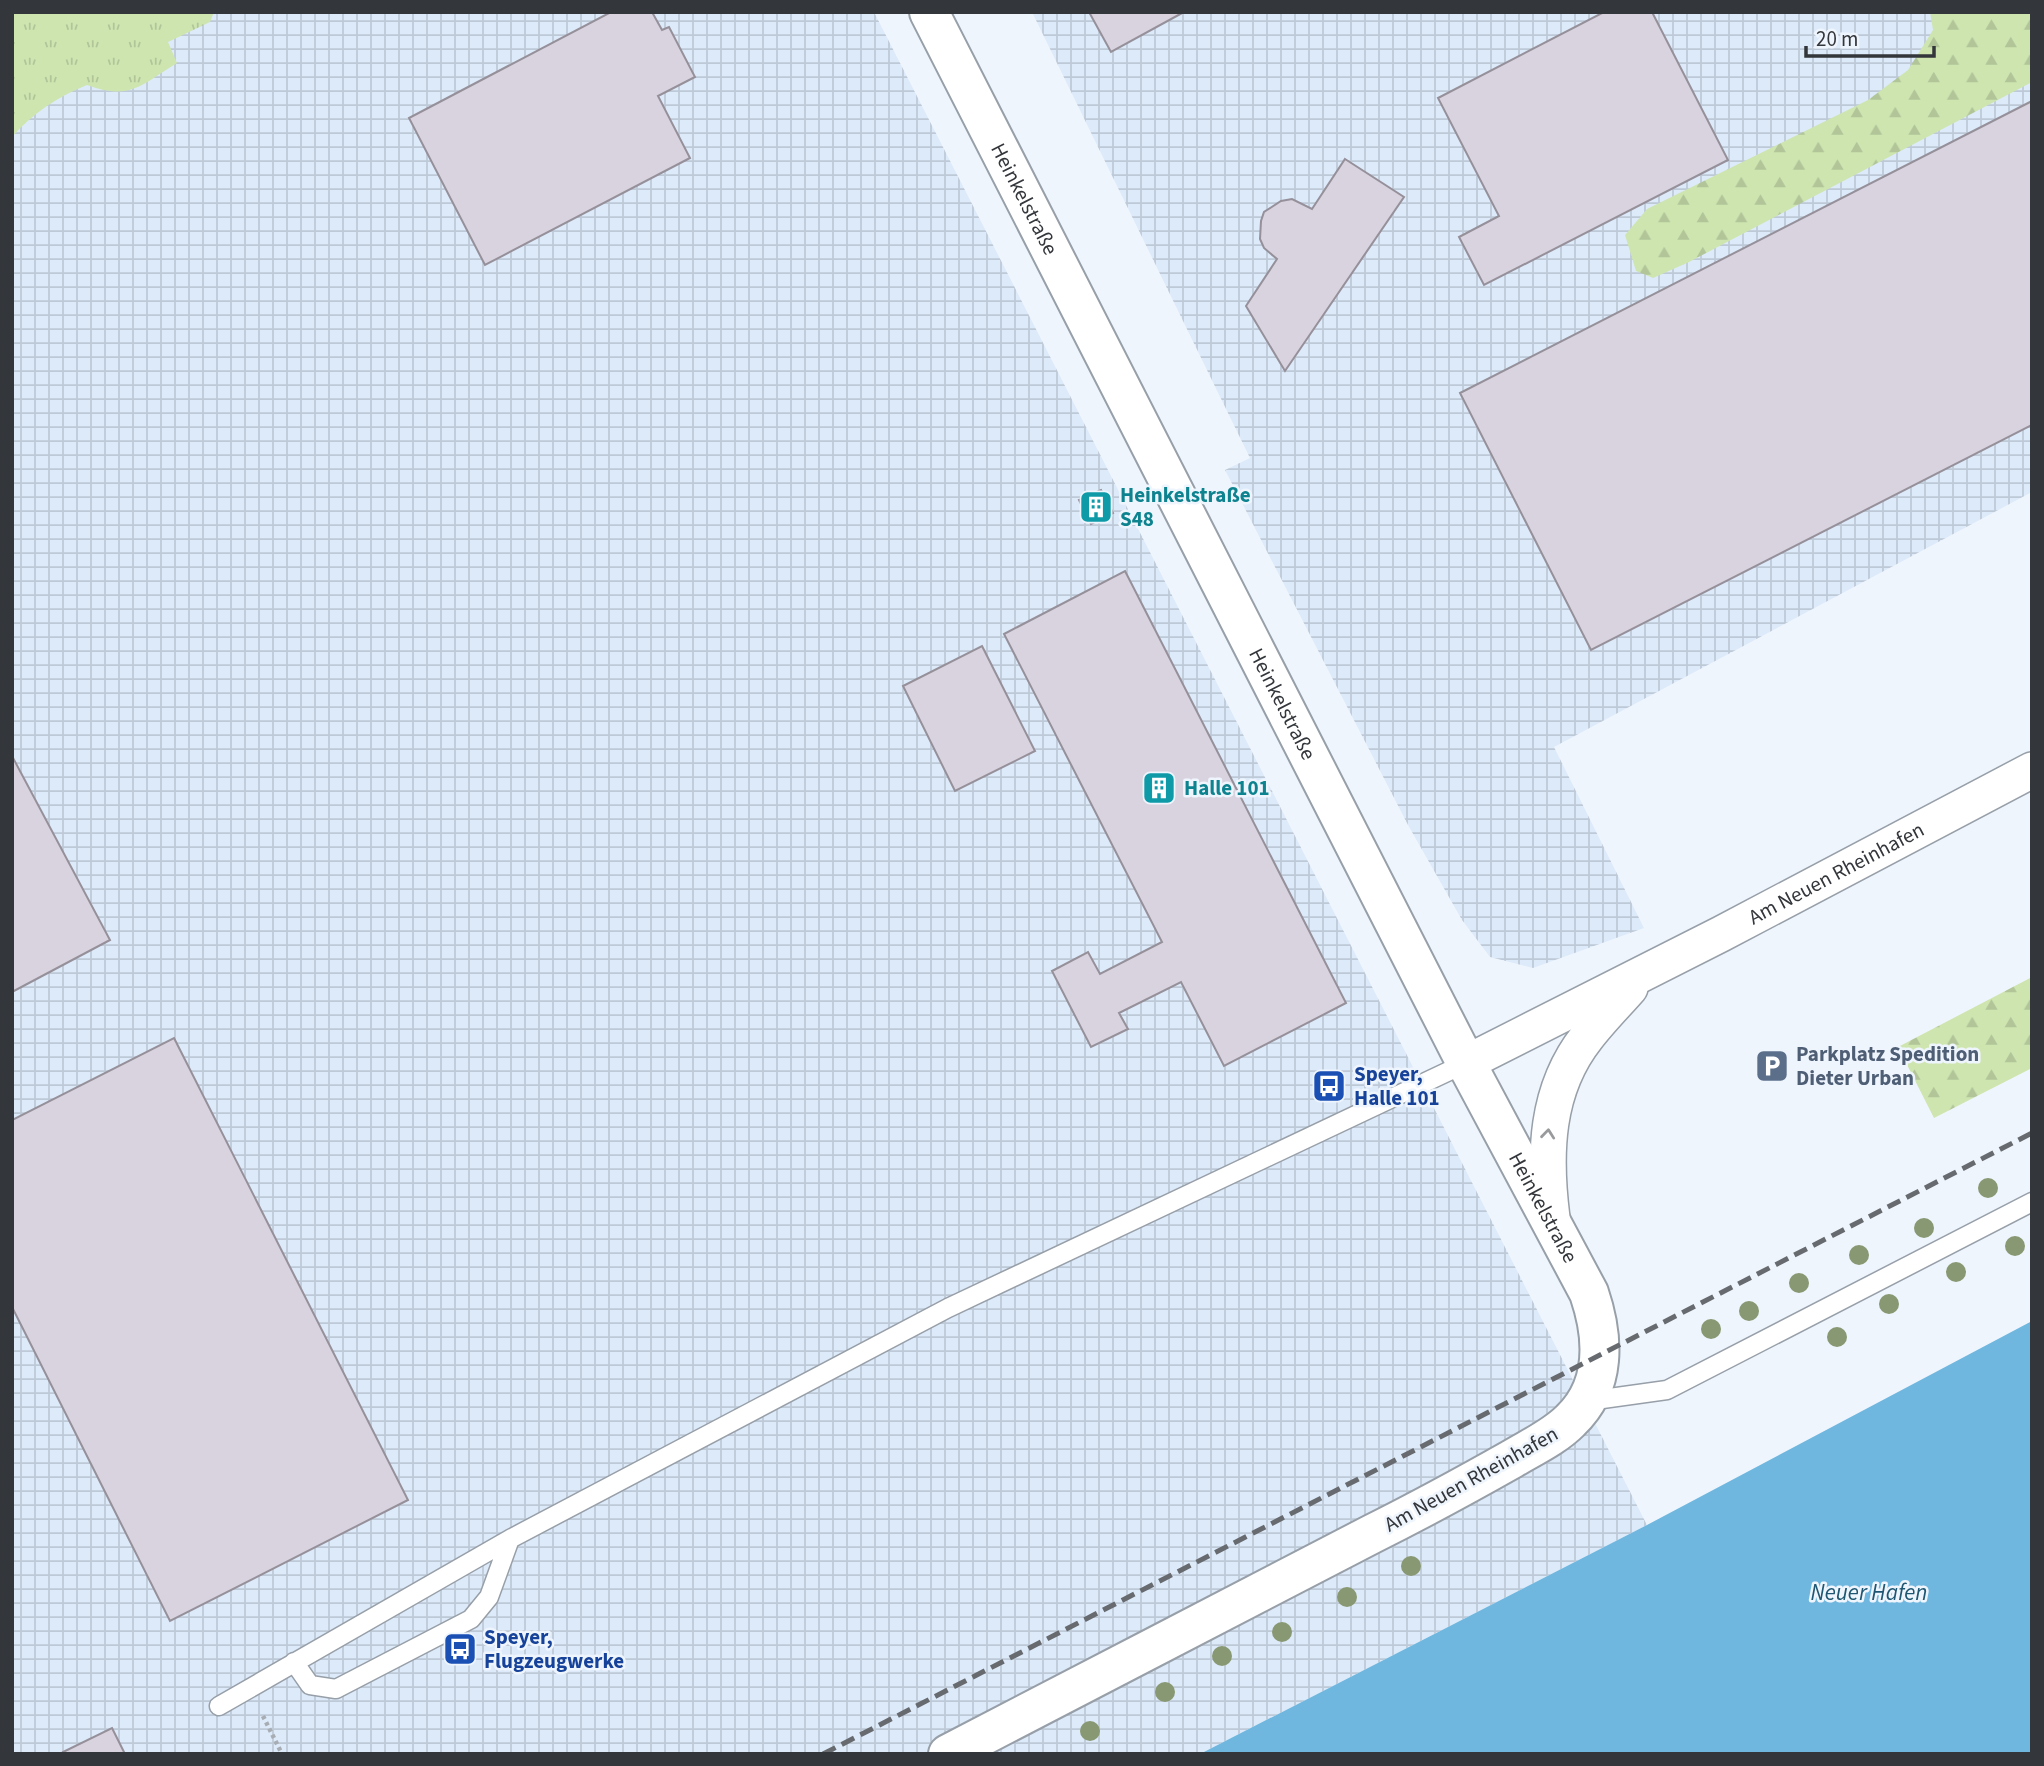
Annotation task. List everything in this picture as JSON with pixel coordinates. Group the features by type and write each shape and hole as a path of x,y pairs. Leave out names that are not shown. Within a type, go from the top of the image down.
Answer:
{"street":[{"name":"Heinkelstraße","path":"929,12 1466,1063 1589,1293 1598,1318 1601,1354 1598,1376 1584,1402"},
{"name":"Am Neuen Rheinhafen","path":"1466,1063 1642,975 2032,770"},
{"name":"Am Neuen Rheinhafen","path":"1553,1226 1546,1154 1548,1126 1563,1079 1585,1038 1642,975"},
{"name":"Am Neuen Rheinhafen","path":"948,1754 1460,1489 1553,1435 1572,1420 1584,1402"}],"lane":[{"path":"219,1706 510,1539 948,1308 1466,1063"},
{"path":"1584,1402 1667,1391 2032,1202"},
{"path":"294,1662 310,1685 336,1689 471,1619 489,1597 510,1539"}],"path":[{"path":"249,1687 282,1754"}],"shaded area":[{"path":"12,12 874,12 1647,1525 1200,1754 12,1754"},
{"path":"1032,12 2032,12 2032,492 1554,747 1644,928 1533,968 1490,957 1462,920 1408,825 1225,470 1250,458"}],"green space":[{"path":"12,12 214,12 210,22 168,42 177,63 154,78 125,91 102,90 87,85 46,106 12,137"},
{"path":"1930,12 2032,12 2032,82 1689,262 1653,278 1636,271 1625,235 1647,209 1868,100 1908,70 1933,30"},
{"path":"2032,977 2032,1068 1934,1118 1898,1047"}],"water":[{"name":"Neuer Hafen","path":"2032,1321 2032,1754 1200,1754 1647,1525"}],"building":[{"path":"611,12 652,12 662,30 669,27 695,77 658,96 690,158 485,265 409,118"},
{"path":"1089,12 1184,12 1111,52"},
{"path":"1604,12 1652,12 1728,160 1484,285 1459,237 1499,216 1438,98"},
{"path":"2032,101 2032,425 1591,650 1460,393"},
{"path":"1345,159 1404,197 1285,371 1246,306 1277,259 1264,248 1260,239 1261,221 1264,212 1281,201 1292,199 1312,209"},
{"name":"Heinkelstraße S48","path":"1101,490 1113,513 1091,524 1079,500"},
{"name":"Halle 101","path":"1125,571 1346,1003 1224,1066 1181,982 1119,1013 1128,1029 1091,1047 1052,971 1088,952 1100,974 1162,942 1004,634"},
{"path":"982,646 1035,751 955,791 903,686"},
{"path":"12,756 110,940 12,992"},
{"path":"174,1038 408,1500 170,1621 12,1307 12,1120"},
{"path":"112,1728 125,1754 64,1754 63,1752"}],"railway":[{"path":"823,1754 2032,1133"}],"place":[{"name":"Heinkelstraße S48","path":"1096,507"},
{"name":"Halle 101","path":"1159,788"},
{"name":"Parkplatz Spedition Dieter Urban","path":"1772,1066"},
{"name":"Speyer, Halle 101","path":"1329,1086"},
{"name":"Speyer, Flugzeugwerke","path":"460,1649"}]}
